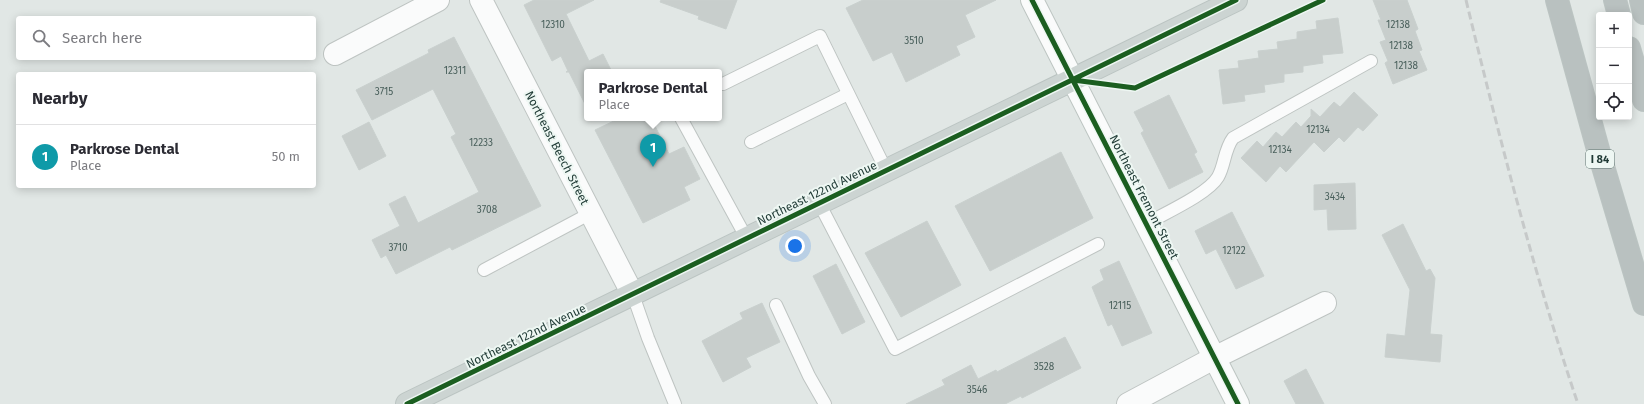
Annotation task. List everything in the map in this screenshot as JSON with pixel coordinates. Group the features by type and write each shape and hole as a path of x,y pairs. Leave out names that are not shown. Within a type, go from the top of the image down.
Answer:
{"highway":[{"path":"1615,0 1618,12"},
{"path":"1641,0 1644,13"},
{"name":"I 84","path":"1559,6 1597,146 1644,304"},
{"path":"1632,58 1644,100"}],"main road":[{"name":"Northeast 122nd Avenue","path":"407,404 1236,0"}],"street":[{"path":"335,54 438,0"},
{"name":"Northeast Beech Street","path":"480,0 633,295"},
{"name":"Northeast Fremont Street","path":"1032,0 1238,404"},
{"path":"1128,404 1214,358 1325,304"}],"lane":[{"path":"723,84 820,36 886,170"},
{"path":"1146,224 1212,186 1219,175 1227,146 1233,138 1371,61"},
{"path":"751,142 848,94"},
{"path":"683,121 747,239"},
{"path":"820,203 895,349 1098,244"},
{"path":"484,270 591,213"},
{"path":"633,295 648,338 675,404"},
{"path":"776,305 809,376 825,404"}],"building":[{"path":"534,0 594,0 566,14 589,61 603,54 610,69 584,69 584,102 569,72 566,72 568,71 561,56 552,61 524,5"},
{"path":"661,0 737,0 726,29 698,19 699,16 660,2"},
{"path":"863,0 996,0 965,15 975,37 956,46 960,55 906,82 892,52 873,61 846,8"},
{"path":"1373,0 1407,0 1418,29 1415,31 1422,50 1419,51 1427,70 1393,84 1385,63 1388,61 1380,42 1386,40 1378,20 1381,20"},
{"path":"1338,18 1343,53 1322,55 1323,63 1303,66 1303,72 1284,74 1284,82 1264,85 1265,92 1244,95 1245,101 1223,104 1219,70 1239,68 1238,61 1259,58 1258,51 1278,49 1277,42 1297,39 1297,32 1317,29 1316,21"},
{"path":"454,37 541,206 452,250 450,247 396,274 386,255 381,258 372,240 400,226 389,204 405,196 418,223 479,192 451,137 456,134 433,89 372,120 356,90 429,53 428,50"},
{"path":"1354,92 1378,115 1363,131 1358,127 1344,142 1339,137 1324,152 1314,142 1286,172 1280,166 1266,182 1241,158 1257,141 1263,147 1276,132 1282,137 1296,122 1301,127 1311,116 1311,109 1320,117 1334,102 1340,107"},
{"path":"1169,95 1197,152 1194,154 1203,172 1169,189 1141,133 1144,131 1134,112"},
{"path":"614,121 652,121 669,154 684,147 700,179 684,187 690,200 643,223 595,130"},
{"path":"369,122 386,156 359,170 342,136"},
{"path":"1061,152 1093,218 990,271 955,206"},
{"path":"1355,183 1356,229 1328,230 1327,209 1314,210 1314,185"},
{"path":"1232,212 1264,276 1236,289 1216,249 1206,254 1195,231"},
{"path":"927,221 961,285 901,317 865,253"},
{"path":"1403,224 1426,271 1430,269 1435,278 1430,334 1442,335 1440,362 1385,357 1387,334 1405,336 1410,290 1382,235"},
{"path":"1119,261 1152,333 1122,346 1112,324 1108,326 1092,287 1104,280 1100,270"},
{"path":"836,264 865,322 842,334 813,276"},
{"path":"762,303 780,342 746,358 751,367 723,382 702,341 743,319 740,313"},
{"path":"1065,337 1081,368 1022,398 1021,396 1005,404 906,404 945,385 942,380 971,365 978,379 996,370 997,372"},
{"path":"1306,369 1324,404 1296,404 1284,381"}],"railway":[{"path":"1466,0 1531,254 1578,404"}],"cycle path":[{"path":"1032,0 1238,404"},
{"path":"407,404 1236,0"},
{"path":"1073,80 1135,88 1323,0"}],"place":[{"name":"Parkrose Dental","path":"653,167"}]}
